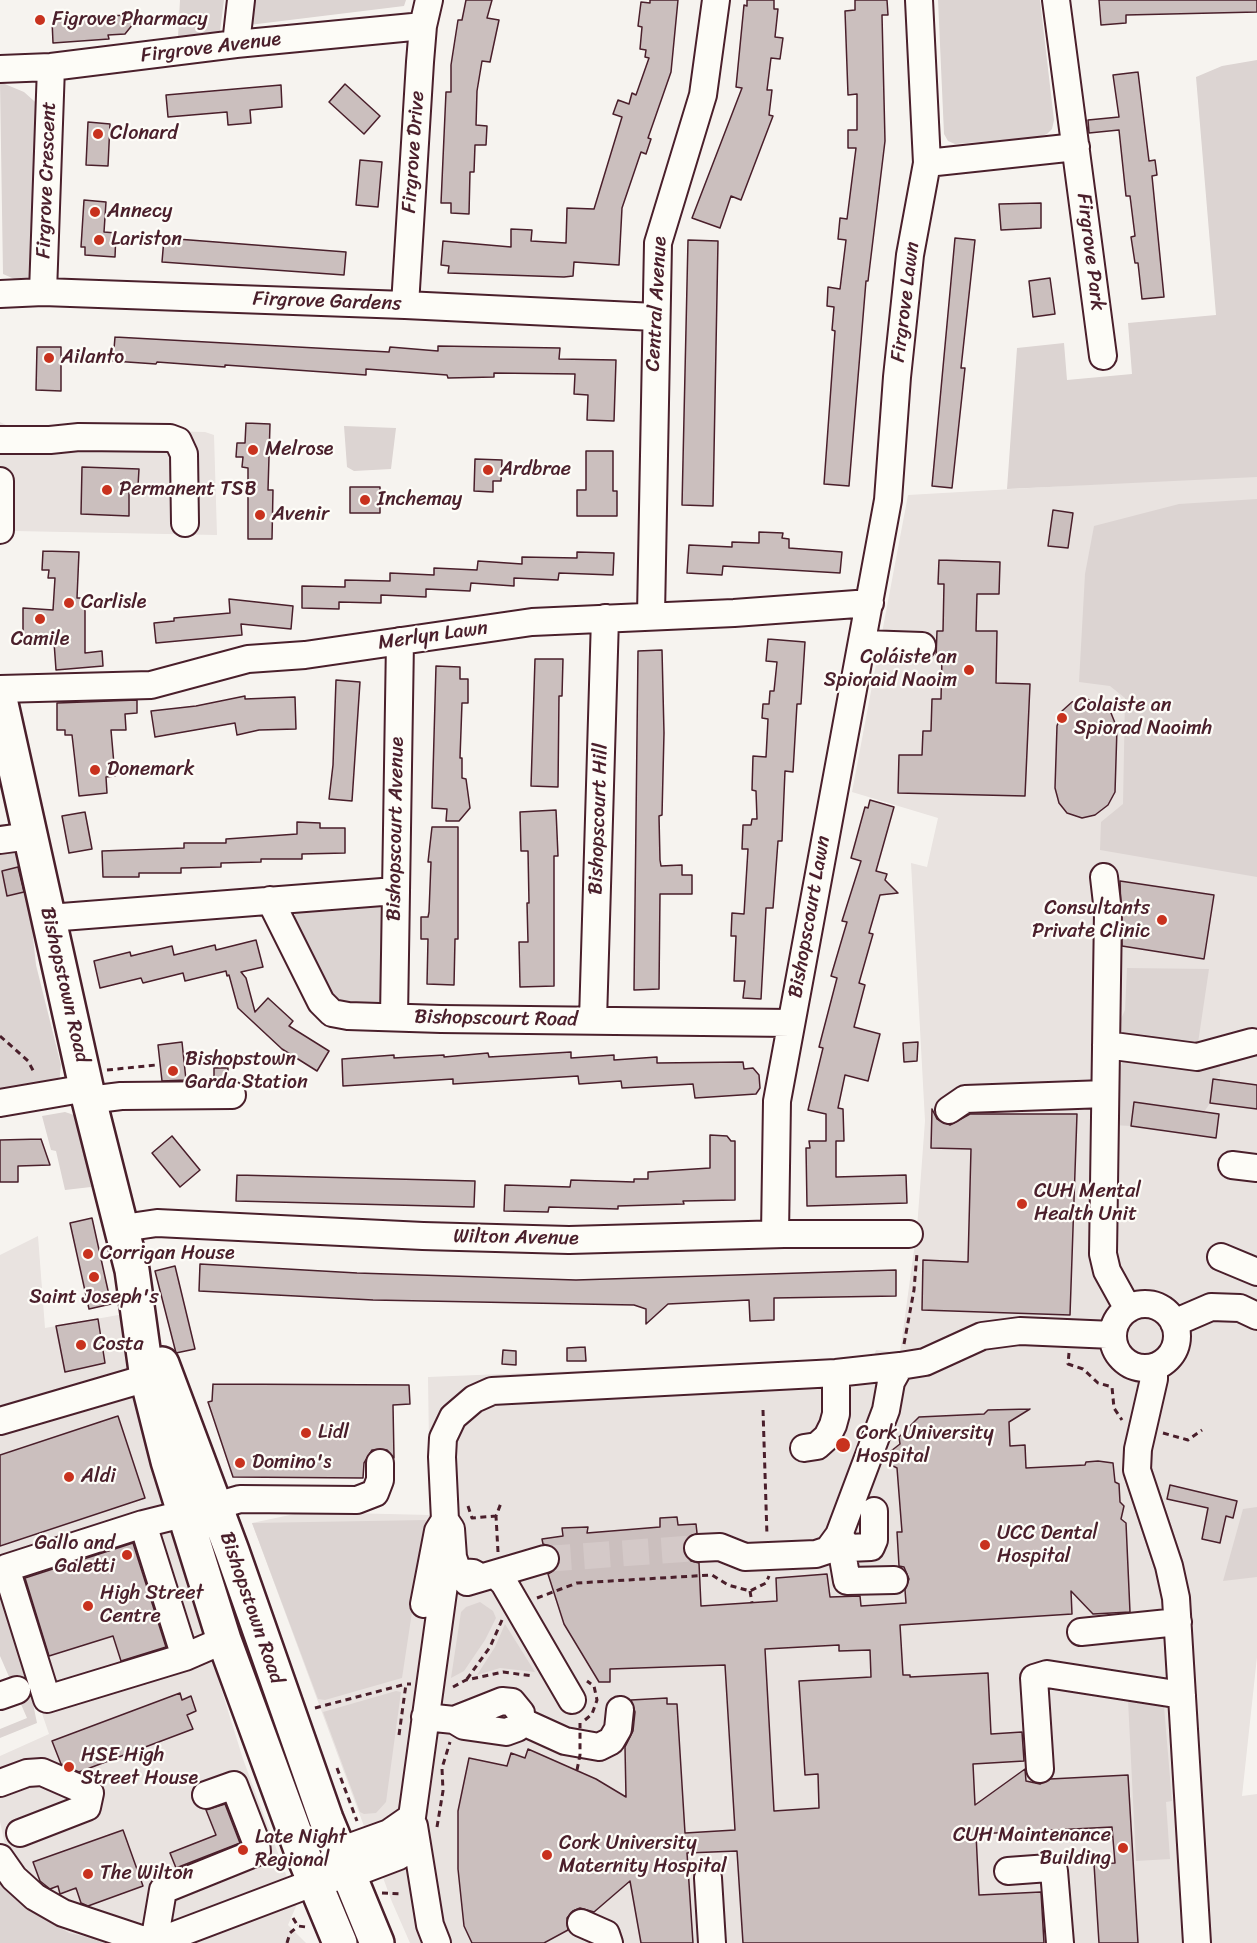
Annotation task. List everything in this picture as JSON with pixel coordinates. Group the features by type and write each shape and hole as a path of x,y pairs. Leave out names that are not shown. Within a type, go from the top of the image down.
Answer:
{"main road":[{"name":"Bishopstown Road","path":"0,699 15,838 49,918 92,1086 132,1270 147,1378 183,1514 224,1640 340,1943"},
{"name":"Bishopstown Road","path":"132,1270 184,1422 224,1504 344,1863 377,1943"}],"street":[{"path":"236,44 241,0"},
{"name":"Firgrove Drive","path":"405,305 423,26 429,0"},
{"name":"Central Avenue","path":"651,615 658,243 703,94 716,0"},
{"name":"Firgrove Lawn","path":"870,603 888,500 897,377 910,255 927,163 920,0"},
{"name":"Firgrove Park","path":"1056,0 1103,356"},
{"name":"Firgrove Avenue","path":"0,69 51,67 236,44 423,26"},
{"name":"Firgrove Crescent","path":"43,292 51,67"},
{"path":"927,163 1076,147"},
{"name":"Firgrove Gardens","path":"0,294 43,292 655,317"},
{"path":"0,440 50,440 79,437 170,438 178,441 184,454 185,523"},
{"path":"0,481 0,530"},
{"name":"Merlyn Lawn","path":"0,688 151,685 248,659 305,655 508,624 651,615 734,613 870,603"},
{"name":"Bishopscourt Lawn","path":"775,1234 774,1119 834,785 864,644 870,603"},
{"name":"Bishopscourt Hill","path":"593,1020 605,618"},
{"name":"Bishopscourt Avenue","path":"394,1017 400,641"},
{"path":"864,644 922,646"},
{"path":"1104,877 1108,912 1103,1254 1107,1272 1128,1309"},
{"path":"49,918 396,891"},
{"name":"Bishopscourt Road","path":"270,900 326,1009 332,1013 348,1016 790,1023"},
{"path":"1106,1045 1197,1057 1252,1042"},
{"path":"0,1103 48,1096 92,1086 121,1096 232,1095"},
{"path":"949,1110 965,1099 1105,1094"},
{"path":"1232,1165 1257,1168"},
{"name":"Wilton Avenue","path":"123,1228 157,1223 423,1236 569,1240 909,1233"},
{"path":"1221,1257 1257,1272"},
{"path":"1137,1305 1155,1305 1164,1310 1174,1323 1177,1339 1174,1349 1169,1356 1154,1367 1135,1366 1118,1354 1113,1335 1115,1323 1128,1309 1137,1305"},
{"path":"1174,1323 1211,1307 1240,1308 1257,1316"},
{"path":"425,1717 442,1687 452,1591 458,1582 473,1582 472,1568 445,1521 442,1457 443,1438 453,1417 474,1399 492,1391 836,1373 900,1366 925,1362 982,1336 1020,1331 1113,1335"},
{"path":"698,1548 720,1547 745,1557 816,1554 828,1550 838,1535 886,1410 891,1382 900,1366"},
{"path":"1154,1367 1154,1380 1138,1449 1137,1470 1169,1566 1178,1622 1197,1943"},
{"path":"804,1448 817,1446 827,1437 833,1425 836,1414 836,1373"},
{"path":"0,1421 147,1378"},
{"path":"224,1504 267,1498 357,1500 375,1493 380,1480 380,1463"},
{"path":"838,1535 848,1548 871,1547 874,1540 874,1512"},
{"path":"183,1514 144,1524 6,1568 47,1700 185,1657 224,1640"},
{"path":"445,1521 438,1531 426,1592 415,1685 425,1717 453,1729 502,1701 512,1702 518,1706 521,1721 554,1738 582,1746 599,1747 611,1741 618,1729 620,1710"},
{"path":"144,1524 185,1657"},
{"path":"838,1535 847,1581 894,1580"},
{"path":"472,1568 545,1559"},
{"path":"472,1568 504,1583 576,1712"},
{"path":"437,1943 403,1851 412,1817 425,1717 472,1568"},
{"path":"1081,1632 1178,1622"},
{"path":"1040,1769 1034,1678 1047,1674 1182,1695"},
{"path":"0,1783 27,1773 42,1772 90,1793 87,1807 20,1833"},
{"path":"154,1943 163,1890 257,1852 256,1842 234,1785 206,1795"},
{"path":"403,1851 412,1817"},
{"path":"0,1858 14,1878 35,1897 54,1908 88,1924 154,1943 315,1882 344,1863 403,1851"},
{"path":"1008,1871 1049,1868 1054,1871 1060,1943"},
{"path":"708,1878 712,1943"},
{"path":"586,1933 606,1934 609,1943"}],"path":[{"path":"0,1036 28,1061 48,1096"},
{"path":"92,1086 156,1065"},
{"path":"900,1366 914,1290 919,1229 909,1233"},
{"path":"1070,1332 1068,1364 1083,1369 1098,1383 1112,1387 1113,1408 1123,1421 1188,1440 1202,1430"},
{"path":"472,1568 501,1503"},
{"path":"750,1591 752,1603"},
{"path":"466,1680 490,1647 505,1615"},
{"path":"449,1688 466,1680 502,1672 541,1677"},
{"path":"315,1708 406,1684"},
{"path":"576,1712 577,1770"},
{"path":"436,1831 442,1791 442,1768 453,1729"},
{"path":"293,1918 298,1926 303,1928 310,1926"},
{"path":"287,1943 290,1933 298,1926"}],"shaded area":[{"path":"180,0 224,0 220,31 213,35 178,37"},
{"path":"253,0 406,0 404,6 249,25"},
{"path":"938,0 1040,0 1054,120 1052,129 1047,134 1039,137 955,144 948,141 944,134"},
{"path":"1257,60 1257,477 1007,489 1017,348 1064,343 1067,380 1132,374 1128,323 1216,315 1196,77 1222,66"},
{"path":"0,82 24,92 42,108 37,272 27,280 19,281 3,274"},
{"path":"0,422 10,427 205,432 214,435 217,535 14,531 0,525"},
{"path":"344,426 396,428 391,469 354,471 347,467"},
{"name":"Cork University Hospital","path":"1240,476 1257,477 1257,1657 1242,1796 1257,1794 1257,1943 410,1943 392,1902 252,1523 304,1512 430,1515 428,1377 873,1359 876,1350 900,1353 917,1228 925,1121 911,863 927,867 938,818 852,792 908,495"},
{"path":"1257,499 1257,877 1100,850 1101,822 1123,804 1125,698 1110,686 1079,682 1085,574 1094,526 1179,504"},
{"path":"13,851 19,857 29,900 36,965 61,1065 59,1084 0,1095 0,853"},
{"path":"370,902 381,907 385,917 383,992 379,1003 369,1009 335,1004 295,927 295,914 307,907"},
{"path":"1127,968 1209,969 1198,1043 1193,1046 1118,1038 1117,1028 1125,1010"},
{"path":"1134,1058 1220,1063 1220,1077 1213,1079 1210,1103 1204,1112 1131,1126 1113,1125 1119,1071 1123,1061"},
{"path":"65,1112 74,1115 80,1129 91,1187 65,1190 56,1151 51,1150 42,1116"},
{"path":"38,1236 45,1328 124,1314 171,1510 215,1669 243,1759 297,1904 288,1925 306,1943 61,1943 55,1940 7,1853 0,1822 0,1756 49,1734 0,1590 0,1255"},
{"path":"1257,1507 1257,1577 1223,1581 1243,1509"},
{"path":"426,1520 402,1678 325,1700 318,1699 252,1523"},
{"path":"0,1590 31,1694 37,1723 0,1738 0,1729 27,1718 0,1656"},
{"path":"480,1602 493,1611 496,1618 485,1640 464,1671 451,1678 461,1612 466,1607"},
{"path":"505,1624 535,1672 500,1668 477,1675 495,1647"},
{"path":"396,1691 401,1692 386,1802 376,1813 364,1814 360,1812 323,1712"},
{"path":"1128,1700 1164,1706 1172,1801 1166,1802 1170,1859 1136,1861"},
{"path":"0,1877 23,1904 69,1933 114,1943 0,1943"}],"building":[{"path":"466,0 492,0 487,18 499,20 490,62 482,61 477,91 476,125 487,126 486,145 475,145 474,172 470,172 469,214 451,213 451,203 441,203 446,92 451,92 451,65 458,20 462,20"},
{"path":"650,0 678,0 671,72 648,138 651,139 646,154 641,152 622,208 619,265 574,262 573,276 564,277 448,273 449,266 441,265 443,241 511,247 511,229 532,230 531,241 566,243 567,208 594,209 622,117 613,114 618,100 629,104 632,93 636,95 649,58 645,57 646,50 640,49 642,27 638,26 641,2 650,3"},
{"path":"747,0 774,0 774,9 778,9 775,37 783,38 780,59 771,58 767,90 772,90 769,115 773,116 741,200 731,196 720,228 692,218 742,88 736,87 744,5 747,6"},
{"path":"855,0 887,0 888,15 882,15 885,141 868,281 866,281 849,486 824,484 835,331 832,330 834,307 827,306 828,287 840,289 846,240 838,239 840,218 847,219 856,148 848,148 848,130 857,130 857,94 848,95 845,11 855,10"},
{"path":"1099,0 1257,0 1257,12 1126,15 1126,23 1101,25"},
{"path":"141,14 125,34 108,35 109,39 53,43 52,20"},
{"path":"1138,72 1149,161 1155,160 1157,175 1152,176 1164,297 1142,299 1138,263 1135,263 1131,237 1135,236 1130,196 1126,196 1119,130 1089,133 1088,120 1119,117 1113,75"},
{"path":"345,84 380,116 364,134 329,102"},
{"path":"281,85 282,107 250,110 251,123 228,125 227,112 168,117 166,95"},
{"path":"88,122 110,124 108,166 86,165"},
{"path":"360,160 382,162 378,207 356,205"},
{"name":"Lariston","path":"84,200 106,202 104,232 116,233 115,257 85,255 85,247 81,247"},
{"path":"1041,203 1041,228 1001,230 999,204"},
{"path":"164,238 346,252 344,275 162,262"},
{"path":"955,238 975,240 961,368 965,368 952,488 932,486"},
{"path":"688,240 718,241 713,506 682,505"},
{"path":"1050,278 1055,314 1033,317 1029,281"},
{"path":"115,337 389,352 390,347 438,351 438,346 560,348 559,359 616,360 614,421 587,420 588,395 574,394 575,374 494,373 494,377 448,378 447,375 366,369 366,375 225,365 225,367 113,361"},
{"path":"37,347 61,347 61,391 36,390"},
{"path":"246,423 270,424 268,490 273,490 272,539 248,539 248,468 242,467 243,457 236,457 237,443 245,443"},
{"path":"586,451 613,451 613,491 617,491 617,516 577,516 577,490 586,490"},
{"name":"Ardbrae","path":"475,459 502,460 501,481 493,481 493,492 474,491"},
{"name":"Permanent TSB","path":"82,467 139,469 138,486 129,486 129,516 81,514"},
{"name":"Inchemay","path":"350,487 380,487 380,513 350,513"},
{"path":"1053,510 1073,513 1068,548 1048,546"},
{"path":"759,532 783,533 782,538 789,539 789,548 842,552 840,573 723,566 722,575 687,573 689,545 732,547 732,542 759,543"},
{"path":"43,551 79,552 77,598 85,598 85,653 102,651 103,666 56,670 54,642 23,642 23,608 53,610 55,578 48,578 49,570 42,570"},
{"path":"577,552 614,553 613,575 559,573 558,580 514,578 514,586 471,583 470,591 426,589 426,597 381,595 381,603 339,602 339,609 302,608 302,586 345,587 345,580 390,581 390,573 434,575 434,568 477,570 478,561 522,564 522,557 577,558"},
{"name":"Coláiste an Spioraid Naoim","path":"939,560 1000,562 999,594 977,594 976,631 997,631 996,683 1030,684 1025,796 898,793 899,755 922,755 923,731 931,731 932,699 941,699 942,658 936,658 937,631 943,631 944,584 938,584"},
{"path":"229,599 293,606 291,629 241,624 242,635 156,643 154,623 174,621 174,618 230,613"},
{"path":"768,639 805,642 801,704 797,704 793,772 785,771 782,841 778,841 773,908 766,908 761,999 743,998 745,981 734,981 736,936 731,936 732,913 744,914 748,849 742,849 743,825 751,825 752,819 757,819 756,791 752,790 753,756 766,757 768,719 762,718 763,704 769,704 770,691 774,691 777,662 766,661"},
{"path":"662,650 664,733 662,815 659,816 660,860 661,866 682,865 682,875 692,875 692,894 660,894 659,989 634,990 638,651"},
{"path":"535,659 563,659 562,696 559,696 558,787 531,786"},
{"path":"436,666 460,667 460,679 468,679 468,703 462,703 460,758 462,758 462,778 466,779 470,808 459,821 446,821 447,809 432,808"},
{"path":"336,680 360,682 352,801 329,799 333,765"},
{"path":"245,696 245,699 295,697 296,729 259,730 237,735 235,723 155,737 151,711 196,706"},
{"path":"1086,699 1102,703 1111,713 1117,728 1115,792 1108,805 1095,815 1082,818 1067,813 1059,803 1055,788 1057,726 1062,711 1072,702"},
{"path":"137,700 137,713 125,714 126,730 111,730 115,776 106,777 107,793 79,796 72,735 65,735 65,730 57,730 57,703"},
{"path":"870,800 894,807 876,871 887,874 885,880 898,893 880,895 869,933 873,934 859,983 865,985 854,1027 880,1034 868,1081 845,1075 838,1108 843,1109 844,1141 836,1141 836,1177 906,1175 907,1203 807,1206 806,1148 810,1148 809,1141 826,1141 826,1114 808,1110 823,1048 819,1047 837,978 831,976 847,922 842,921 861,861 851,858 865,807 868,808"},
{"path":"556,810 558,856 554,856 554,986 520,987 519,942 528,942 527,903 529,903 528,851 521,851 520,812"},
{"path":"85,812 92,849 69,853 62,816"},
{"path":"297,822 320,823 320,828 345,828 345,853 302,854 302,859 261,859 261,862 221,863 221,867 181,868 181,873 139,873 139,877 103,877 102,851 184,848 184,843 226,843 226,839 297,834"},
{"path":"432,827 458,827 458,939 455,939 454,985 427,984 428,939 421,939 421,917 428,917 429,912 431,862 428,862"},
{"path":"18,867 24,892 7,896 2,871"},
{"name":"Consultants Private Clinic","path":"1120,881 1214,895 1204,959 1122,946"},
{"path":"256,940 263,967 241,972 246,978 255,1012 268,998 293,1021 289,1026 329,1051 317,1071 282,1049 238,1008 226,971 185,981 183,973 143,983 141,978 100,988 94,961 130,952 131,956 172,946 174,955 215,945 216,950"},
{"name":"Bishopstown Garda Station","path":"182,1042 186,1080 162,1081 158,1045"},
{"path":"918,1042 917,1061 904,1062 903,1043"},
{"path":"571,1052 571,1058 614,1055 614,1060 657,1057 657,1063 743,1062 744,1069 753,1068 759,1075 760,1088 756,1094 695,1098 693,1084 622,1088 621,1081 579,1084 578,1076 453,1084 453,1079 343,1086 342,1059 394,1055 394,1058 444,1055 444,1057 488,1053 489,1057"},
{"path":"214,1068 228,1068 228,1080 214,1080"},
{"path":"1213,1079 1257,1085 1257,1109 1210,1103"},
{"path":"1134,1102 1219,1114 1216,1138 1131,1126"},
{"name":"CUH Mental Health Unit","path":"932,1109 937,1119 950,1125 970,1114 1077,1114 1070,1315 922,1310 923,1260 968,1262 971,1149 931,1148"},
{"path":"710,1135 727,1136 731,1141 735,1141 735,1200 618,1206 618,1209 549,1207 548,1212 504,1211 505,1185 570,1187 571,1180 634,1182 634,1179 648,1179 648,1172 710,1168"},
{"path":"172,1136 200,1170 180,1187 152,1153"},
{"path":"41,1139 50,1165 18,1166 18,1182 0,1182 0,1140"},
{"path":"237,1175 475,1181 474,1207 236,1201"},
{"path":"92,1218 111,1304 89,1309 70,1223"},
{"path":"200,1264 357,1273 576,1280 896,1270 896,1296 774,1298 774,1320 750,1321 749,1300 668,1304 646,1324 646,1309 634,1305 373,1300 199,1291"},
{"path":"175,1266 195,1349 176,1353 155,1271"},
{"name":"Costa","path":"98,1319 105,1363 65,1372 56,1326"},
{"path":"585,1347 586,1361 567,1361 567,1348"},
{"path":"503,1350 516,1351 516,1365 502,1364"},
{"name":"Lidl","path":"213,1384 409,1385 410,1404 393,1405 394,1458 387,1450 372,1450 364,1463 363,1478 233,1477 208,1402 212,1401"},
{"path":"1030,1409 1009,1422 1010,1446 1025,1445 1026,1468 1085,1465 1086,1462 1098,1461 1113,1463 1115,1482 1119,1484 1120,1502 1124,1506 1121,1519 1126,1523 1130,1612 1093,1614 1071,1591 1072,1614 900,1625 903,1675 910,1675 910,1677 988,1673 991,1734 1022,1732 1024,1761 973,1764 975,1805 1025,1769 1026,1781 1040,1784 1050,1779 1128,1775 1138,1943 1099,1943 1094,1864 1115,1863 1112,1827 976,1834 979,1895 1041,1892 1044,1943 743,1943 737,1851 687,1853 693,1943 641,1943 630,1881 594,1912 580,1908 573,1911 567,1918 568,1930 544,1943 472,1943 464,1926 458,1869 458,1811 469,1758 507,1766 511,1753 525,1758 528,1749 596,1779 626,1797 625,1747 633,1731 635,1712 631,1700 667,1698 667,1704 677,1704 685,1833 735,1830 725,1665 610,1669 610,1682 599,1682 564,1624 548,1574 556,1569 559,1555 555,1548 543,1544 542,1539 563,1536 562,1528 588,1527 587,1533 660,1527 660,1518 677,1517 678,1525 696,1524 697,1533 685,1541 683,1549 691,1561 699,1563 701,1606 777,1601 776,1578 827,1574 830,1597 860,1596 861,1606 906,1603 905,1590 909,1579 904,1567 899,1566 897,1532 902,1532 897,1468 891,1465 891,1451 900,1444 899,1437 919,1417 984,1414 988,1410","holes":["839,1645 839,1651 870,1650 871,1677 799,1681 805,1775 818,1774 819,1808 774,1811 765,1649"]},
{"name":"Aldi","path":"118,1416 145,1498 0,1546 0,1455"},
{"path":"1170,1485 1237,1501 1233,1518 1226,1516 1220,1543 1202,1539 1208,1508 1167,1499"},
{"name":"High Street Centre","path":"133,1543 166,1647 121,1661 113,1636 49,1656 25,1578"},
{"path":"180,1693 182,1700 191,1696 196,1711 187,1715 193,1729 79,1772 61,1764 52,1741"},
{"path":"225,1804 240,1843 176,1868 170,1853 216,1835 206,1810"},
{"name":"The Wilton","path":"123,1830 143,1886 88,1906 81,1903 76,1888 60,1894 58,1886 50,1889 40,1881 33,1862"}],"tunnel":[{"path":"545,1559 698,1548"}],"place":[{"name":"Figrove Pharmacy","path":"40,20"},
{"name":"Clonard","path":"98,134"},
{"name":"Annecy","path":"95,212"},
{"name":"Lariston","path":"99,240"},
{"name":"Ailanto","path":"49,358"},
{"name":"Melrose","path":"253,450"},
{"name":"Ardbrae","path":"488,470"},
{"name":"Permanent TSB","path":"107,490"},
{"name":"Inchemay","path":"365,500"},
{"name":"Avenir","path":"260,515"},
{"name":"Carlisle","path":"69,603"},
{"name":"Camile","path":"40,619"},
{"name":"Coláiste an Spioraid Naoim","path":"969,670"},
{"name":"Colaiste an Spiorad Naoimh","path":"1062,718"},
{"name":"Donemark","path":"95,770"},
{"name":"Consultants Private Clinic","path":"1162,920"},
{"name":"Bishopstown Garda Station","path":"173,1071"},
{"name":"CUH Mental Health Unit","path":"1022,1204"},
{"name":"Corrigan House","path":"88,1254"},
{"name":"Saint Joseph's","path":"94,1277"},
{"name":"Costa","path":"81,1345"},
{"name":"Lidl","path":"306,1433"},
{"name":"Cork University Hospital","path":"843,1445"},
{"name":"Domino's","path":"240,1463"},
{"name":"Aldi","path":"69,1477"},
{"name":"UCC Dental Hospital","path":"985,1545"},
{"name":"Gallo and Galetti","path":"127,1555"},
{"name":"High Street Centre","path":"88,1606"},
{"name":"HSE High Street House","path":"69,1767"},
{"name":"CUH Maintenance Building","path":"1123,1848"},
{"name":"Late Night Regional","path":"243,1850"},
{"name":"Cork University Maternity Hospital","path":"547,1855"},
{"name":"The Wilton","path":"88,1874"}]}
